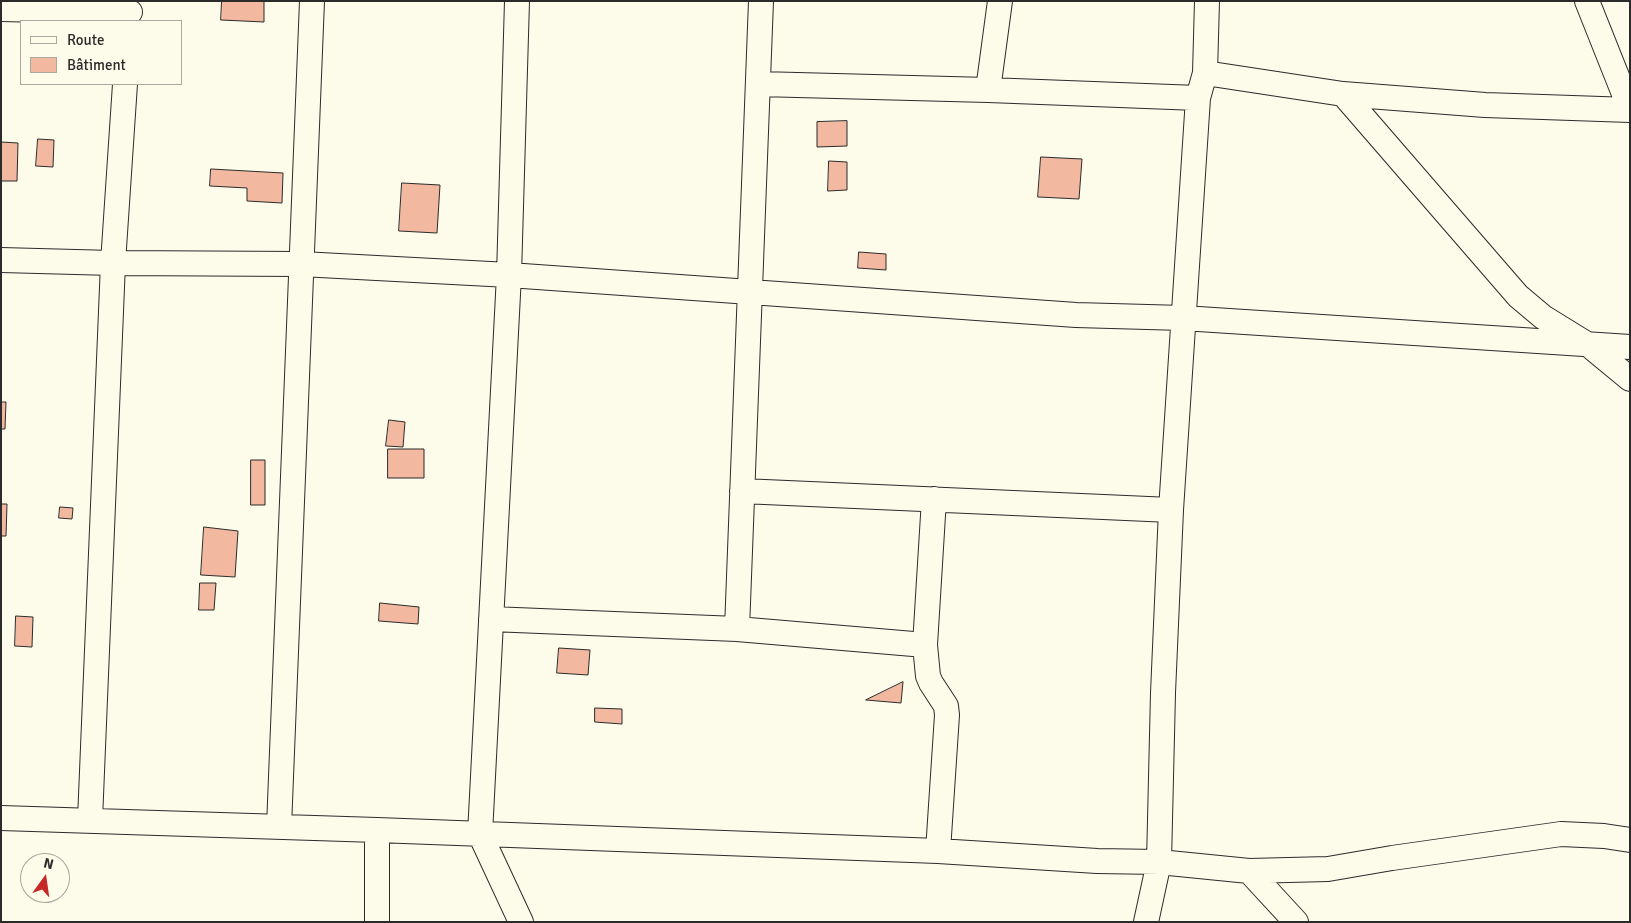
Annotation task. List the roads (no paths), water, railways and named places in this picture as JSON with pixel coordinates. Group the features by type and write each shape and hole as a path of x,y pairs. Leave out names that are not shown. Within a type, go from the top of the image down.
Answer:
{"street":[{"path":"279,827 312,1"},
{"path":"516,1 509,275 480,834 521,922"},
{"path":"737,630 762,1"},
{"path":"988,90 1000,1"},
{"path":"1146,922 1159,862 1163,693 1171,510 1198,98 1205,73 1207,1"},
{"path":"1205,73 1343,94 1485,105 1630,110 1587,1"},
{"path":"1,9 130,11"},
{"path":"759,84 1198,98"},
{"path":"90,820 113,263 125,85"},
{"path":"1343,94 1504,281 1543,317 1590,346 1630,379"},
{"path":"1,260 113,263 301,264 509,275 1066,314 1183,318 1590,346 1630,347"},
{"path":"742,491 1171,510"},
{"path":"934,500 925,645 928,676 946,706 947,715 938,851"},
{"path":"491,619 737,630 925,645"},
{"path":"1,818 938,851 1096,861 1159,862 1249,871 1328,869 1561,834 1604,836 1630,840"},
{"path":"377,830 377,922"},
{"path":"1249,871 1296,922"}]}
